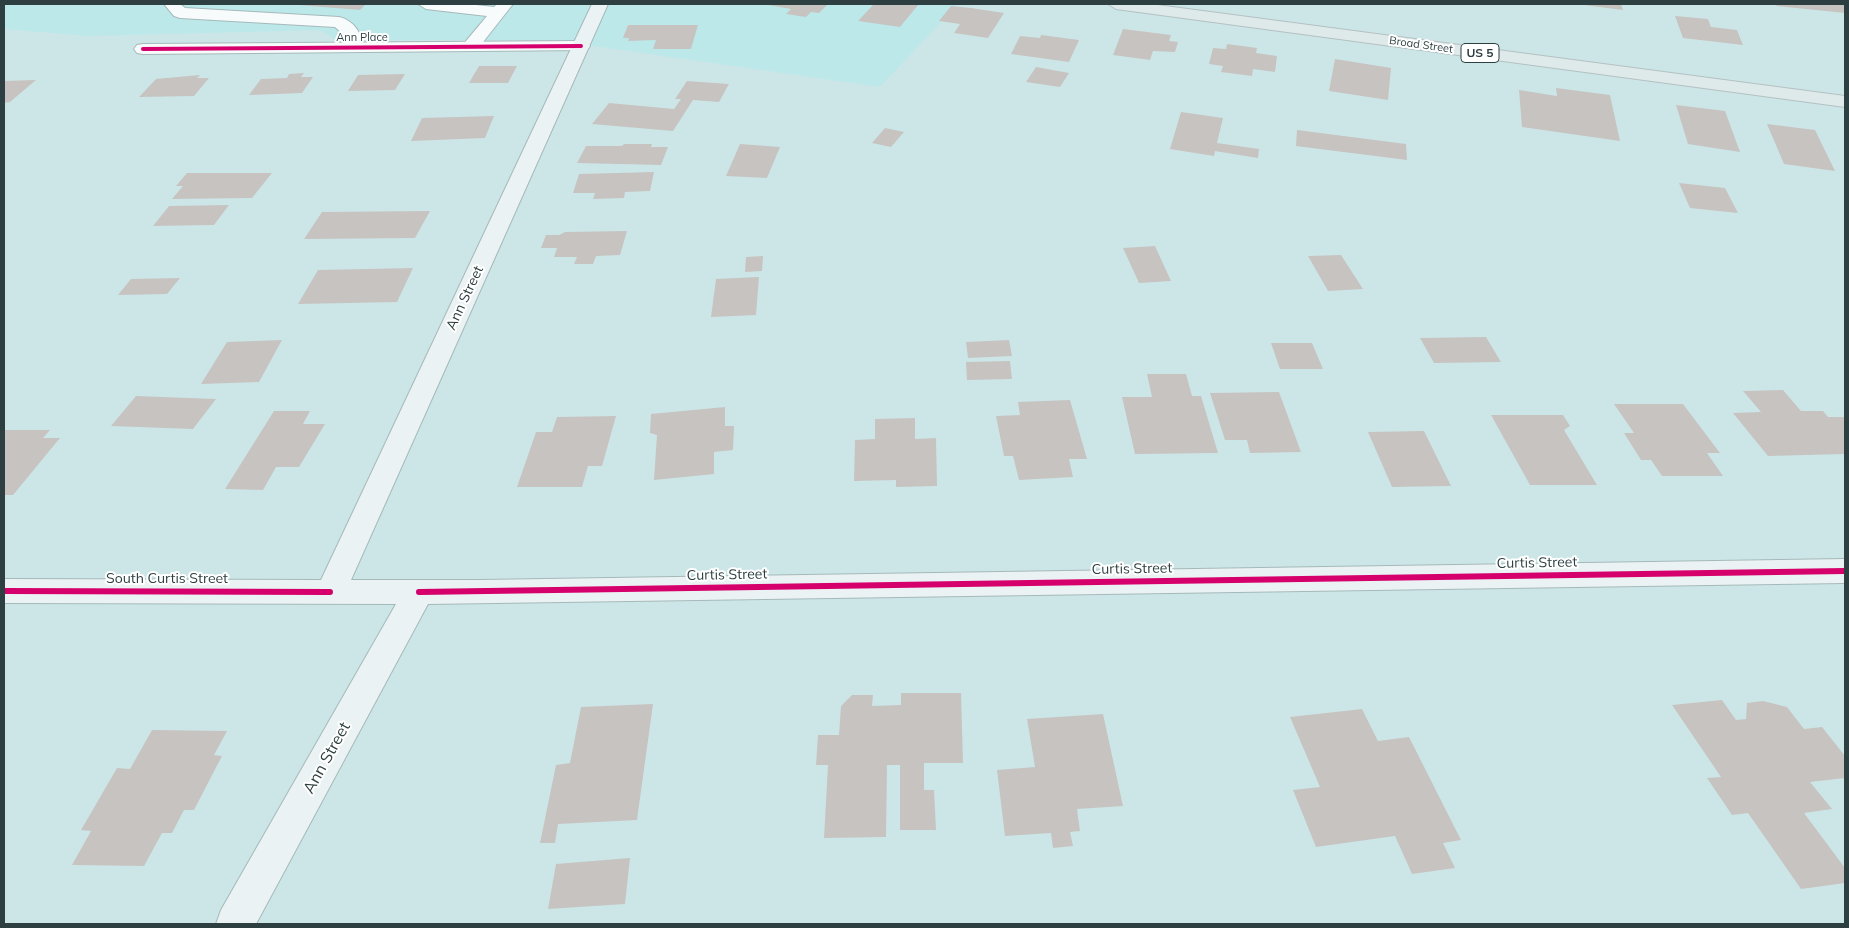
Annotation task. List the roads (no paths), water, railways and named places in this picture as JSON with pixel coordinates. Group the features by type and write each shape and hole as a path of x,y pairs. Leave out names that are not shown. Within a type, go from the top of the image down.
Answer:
{"main road":[{"name":"Ann Street","path":"330,592 600,4"},
{"name":"Broad Street","path":"1116,4 1845,102"},
{"name":"Curtis Street","path":"419,592 1845,570"},
{"name":"South Curtis Street","path":"4,591 419,592"},
{"name":"Ann Street","path":"234,924 419,592"}],"street":[{"path":"172,4 180,13 338,22 353,34 355,48"},
{"path":"426,4 502,8"},
{"path":"470,47 502,8"},
{"name":"Ann Place","path":"144,49 581,46"}]}
